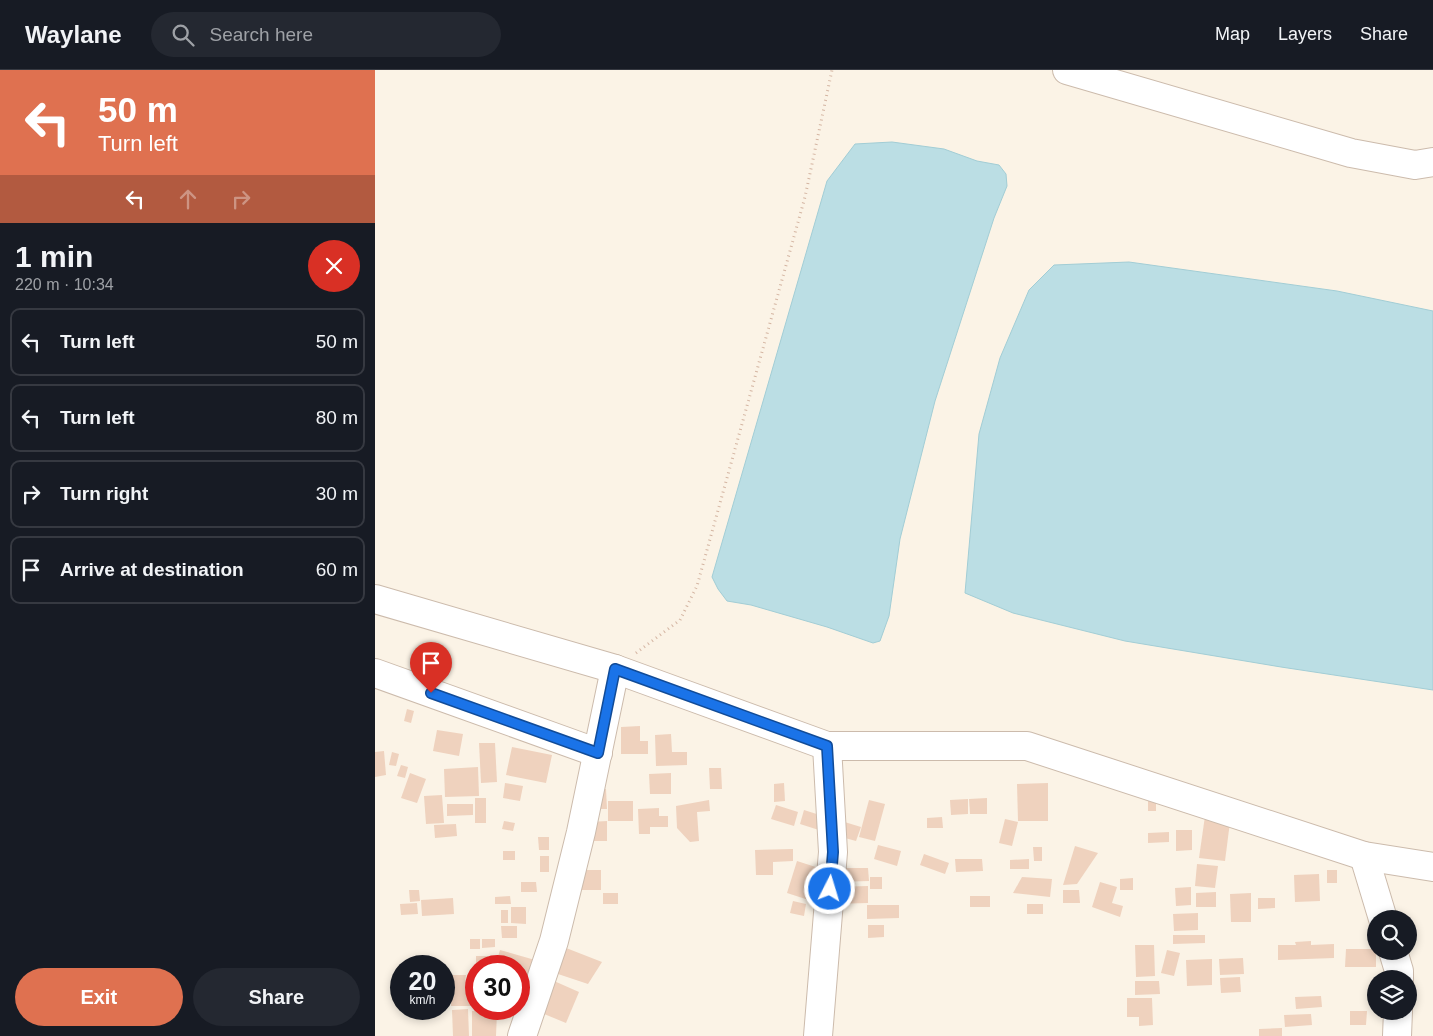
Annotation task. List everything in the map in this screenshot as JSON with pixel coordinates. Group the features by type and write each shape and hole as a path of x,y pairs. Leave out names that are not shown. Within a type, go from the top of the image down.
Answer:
{"street":[{"path":"1067,70 1351,153 1415,165 1433,162"},
{"path":"375,599 615,669 827,746 1027,746 1364,856 1433,867"},
{"path":"522,1036 554,941 581,832 615,669"},
{"path":"375,673 598,753"},
{"path":"818,1036 833,852 827,746"},
{"path":"1364,856 1380,910"},
{"path":"1397,1036 1398,1020"}],"path":[{"path":"615,669 680,620 697,586 805,197 832,70"}],"water":[{"path":"892,142 944,149 977,161 999,165 1006,174 1007,186 994,218 935,401 900,539 889,616 880,641 873,643 827,627 751,605 727,601 712,577 827,181 855,144"},
{"path":"1129,262 1337,291 1433,311 1433,690 1125,641 1013,613 965,593 979,434 1000,358 1029,290 1054,265"}],"building":[{"path":"407,709 414,711 411,723 404,721"},
{"path":"640,726 640,741 648,741 648,754 621,754 621,727"},
{"path":"437,730 463,734 459,756 433,751"},
{"path":"671,734 672,752 687,752 687,765 656,766 655,735"},
{"path":"479,743 495,743 497,782 481,783"},
{"path":"512,747 552,755 546,783 506,775"},
{"path":"384,751 386,775 375,777 375,752"},
{"path":"392,752 399,754 396,766 389,765"},
{"path":"401,765 408,767 405,778 397,776"},
{"path":"478,767 479,796 445,797 444,769"},
{"path":"709,768 721,768 722,789 710,789"},
{"path":"410,773 426,779 417,803 401,798"},
{"path":"671,773 671,794 650,794 649,774"},
{"path":"505,783 523,786 520,801 503,798"},
{"path":"784,783 785,801 774,802 774,784"},
{"path":"1048,783 1048,821 1018,821 1017,784"},
{"path":"606,789 607,809 591,809 591,790"},
{"path":"442,795 444,823 426,824 424,796"},
{"path":"1156,797 1156,811 1148,811 1148,798"},
{"path":"475,798 486,798 486,823 475,823"},
{"path":"987,798 987,814 970,814 969,799"},
{"path":"968,799 968,814 951,815 950,800"},
{"path":"709,800 710,811 697,812 699,841 690,842 677,828 676,806"},
{"path":"869,800 885,804 875,841 859,837"},
{"path":"608,801 633,801 633,821 608,821"},
{"path":"447,804 473,804 473,815 447,816"},
{"path":"776,805 798,812 794,826 771,819"},
{"path":"659,808 659,816 668,816 668,827 650,827 650,834 639,834 638,809"},
{"path":"804,810 826,817 822,831 800,824"},
{"path":"1205,816 1230,822 1225,861 1199,858"},
{"path":"942,817 943,828 927,828 927,818"},
{"path":"1005,819 1018,822 1012,846 999,843"},
{"path":"838,820 861,827 856,841 834,835"},
{"path":"504,821 515,823 513,831 502,829"},
{"path":"607,821 607,841 591,841 591,822"},
{"path":"456,824 457,836 435,838 434,825"},
{"path":"1176,830 1192,830 1192,850 1176,851"},
{"path":"1169,832 1169,842 1148,843 1148,833"},
{"path":"538,837 549,837 549,850 539,850"},
{"path":"878,845 901,851 897,866 874,859"},
{"path":"1075,846 1098,853 1077,884 1063,885"},
{"path":"1033,847 1042,847 1042,861 1034,861"},
{"path":"793,849 793,861 773,862 773,875 756,875 755,850"},
{"path":"503,851 515,851 515,860 503,860"},
{"path":"924,854 949,863 945,874 920,865"},
{"path":"540,856 549,856 549,872 540,872"},
{"path":"955,859 982,859 983,871 956,872"},
{"path":"1029,859 1029,869 1010,869 1010,860"},
{"path":"797,861 828,871 818,903 787,893"},
{"path":"1197,864 1218,866 1215,888 1195,886"},
{"path":"836,868 868,868 869,881 837,882"},
{"path":"577,870 601,870 601,890 577,890"},
{"path":"1327,870 1337,870 1337,883 1327,883"},
{"path":"1319,874 1320,901 1295,902 1294,875"},
{"path":"870,877 882,877 882,889 870,889"},
{"path":"1022,877 1052,879 1050,897 1013,893"},
{"path":"1133,878 1133,890 1120,890 1120,879"},
{"path":"521,882 536,882 537,892 521,892"},
{"path":"1100,882 1117,887 1112,903 1123,906 1120,917 1092,907"},
{"path":"868,886 868,903 834,904 833,887"},
{"path":"1191,887 1191,905 1176,906 1175,888"},
{"path":"409,890 419,890 420,901 410,902"},
{"path":"1063,890 1079,890 1080,903 1063,903"},
{"path":"1216,892 1216,907 1196,907 1196,893"},
{"path":"603,893 618,893 618,904 603,904"},
{"path":"1251,893 1251,922 1231,922 1230,894"},
{"path":"510,896 511,904 495,904 495,897"},
{"path":"970,896 990,896 990,907 970,907"},
{"path":"453,898 454,914 422,916 421,900"},
{"path":"1258,898 1275,898 1275,908 1258,909"},
{"path":"793,901 806,904 804,916 790,913"},
{"path":"417,903 418,914 401,915 400,904"},
{"path":"1027,904 1043,904 1043,914 1027,914"},
{"path":"867,905 899,905 899,918 867,919"},
{"path":"511,907 526,907 526,924 511,923"},
{"path":"501,910 508,910 508,923 501,923"},
{"path":"1198,913 1198,930 1174,931 1173,914"},
{"path":"868,925 884,925 884,937 868,938"},
{"path":"501,926 517,926 517,938 502,938"},
{"path":"1173,935 1205,935 1205,943 1173,944"},
{"path":"470,939 480,939 480,949 470,949"},
{"path":"482,939 495,939 495,947 482,948"},
{"path":"1311,941 1311,945 1334,944 1334,958 1278,960 1278,945 1296,945 1295,942"},
{"path":"1135,945 1154,945 1155,976 1136,977"},
{"path":"561,946 602,962 588,984 555,973"},
{"path":"1346,949 1367,949 1367,960 1376,960 1376,967 1345,967"},
{"path":"500,950 518,955 498,955"},
{"path":"1167,950 1180,953 1174,976 1161,973"},
{"path":"1243,958 1244,974 1220,975 1219,959"},
{"path":"530,959 535,960 530,976"},
{"path":"1212,959 1212,985 1187,986 1186,960"},
{"path":"455,975 465,975 465,1006 455,1006"},
{"path":"545,977 579,992 566,1023 532,1009"},
{"path":"1240,977 1241,992 1221,993 1220,978"},
{"path":"1135,981 1159,981 1160,994 1135,995"},
{"path":"1321,996 1322,1007 1296,1009 1295,997"},
{"path":"1127,998 1152,998 1153,1025 1139,1026 1139,1017 1127,1017"},
{"path":"465,1009 465,1020 468,1020 469,1036 453,1036 452,1020 455,1020 455,1010"},
{"path":"1350,1011 1367,1011 1366,1025 1350,1025"},
{"path":"1311,1014 1312,1025 1285,1027 1284,1015"},
{"path":"472,1020 497,1020 496,1036 472,1036"},
{"path":"1282,1028 1282,1036 1259,1036 1259,1029"}],"route":[{"path":"431,693 598,753 615,669 827,746 833,852 830,889"}]}
